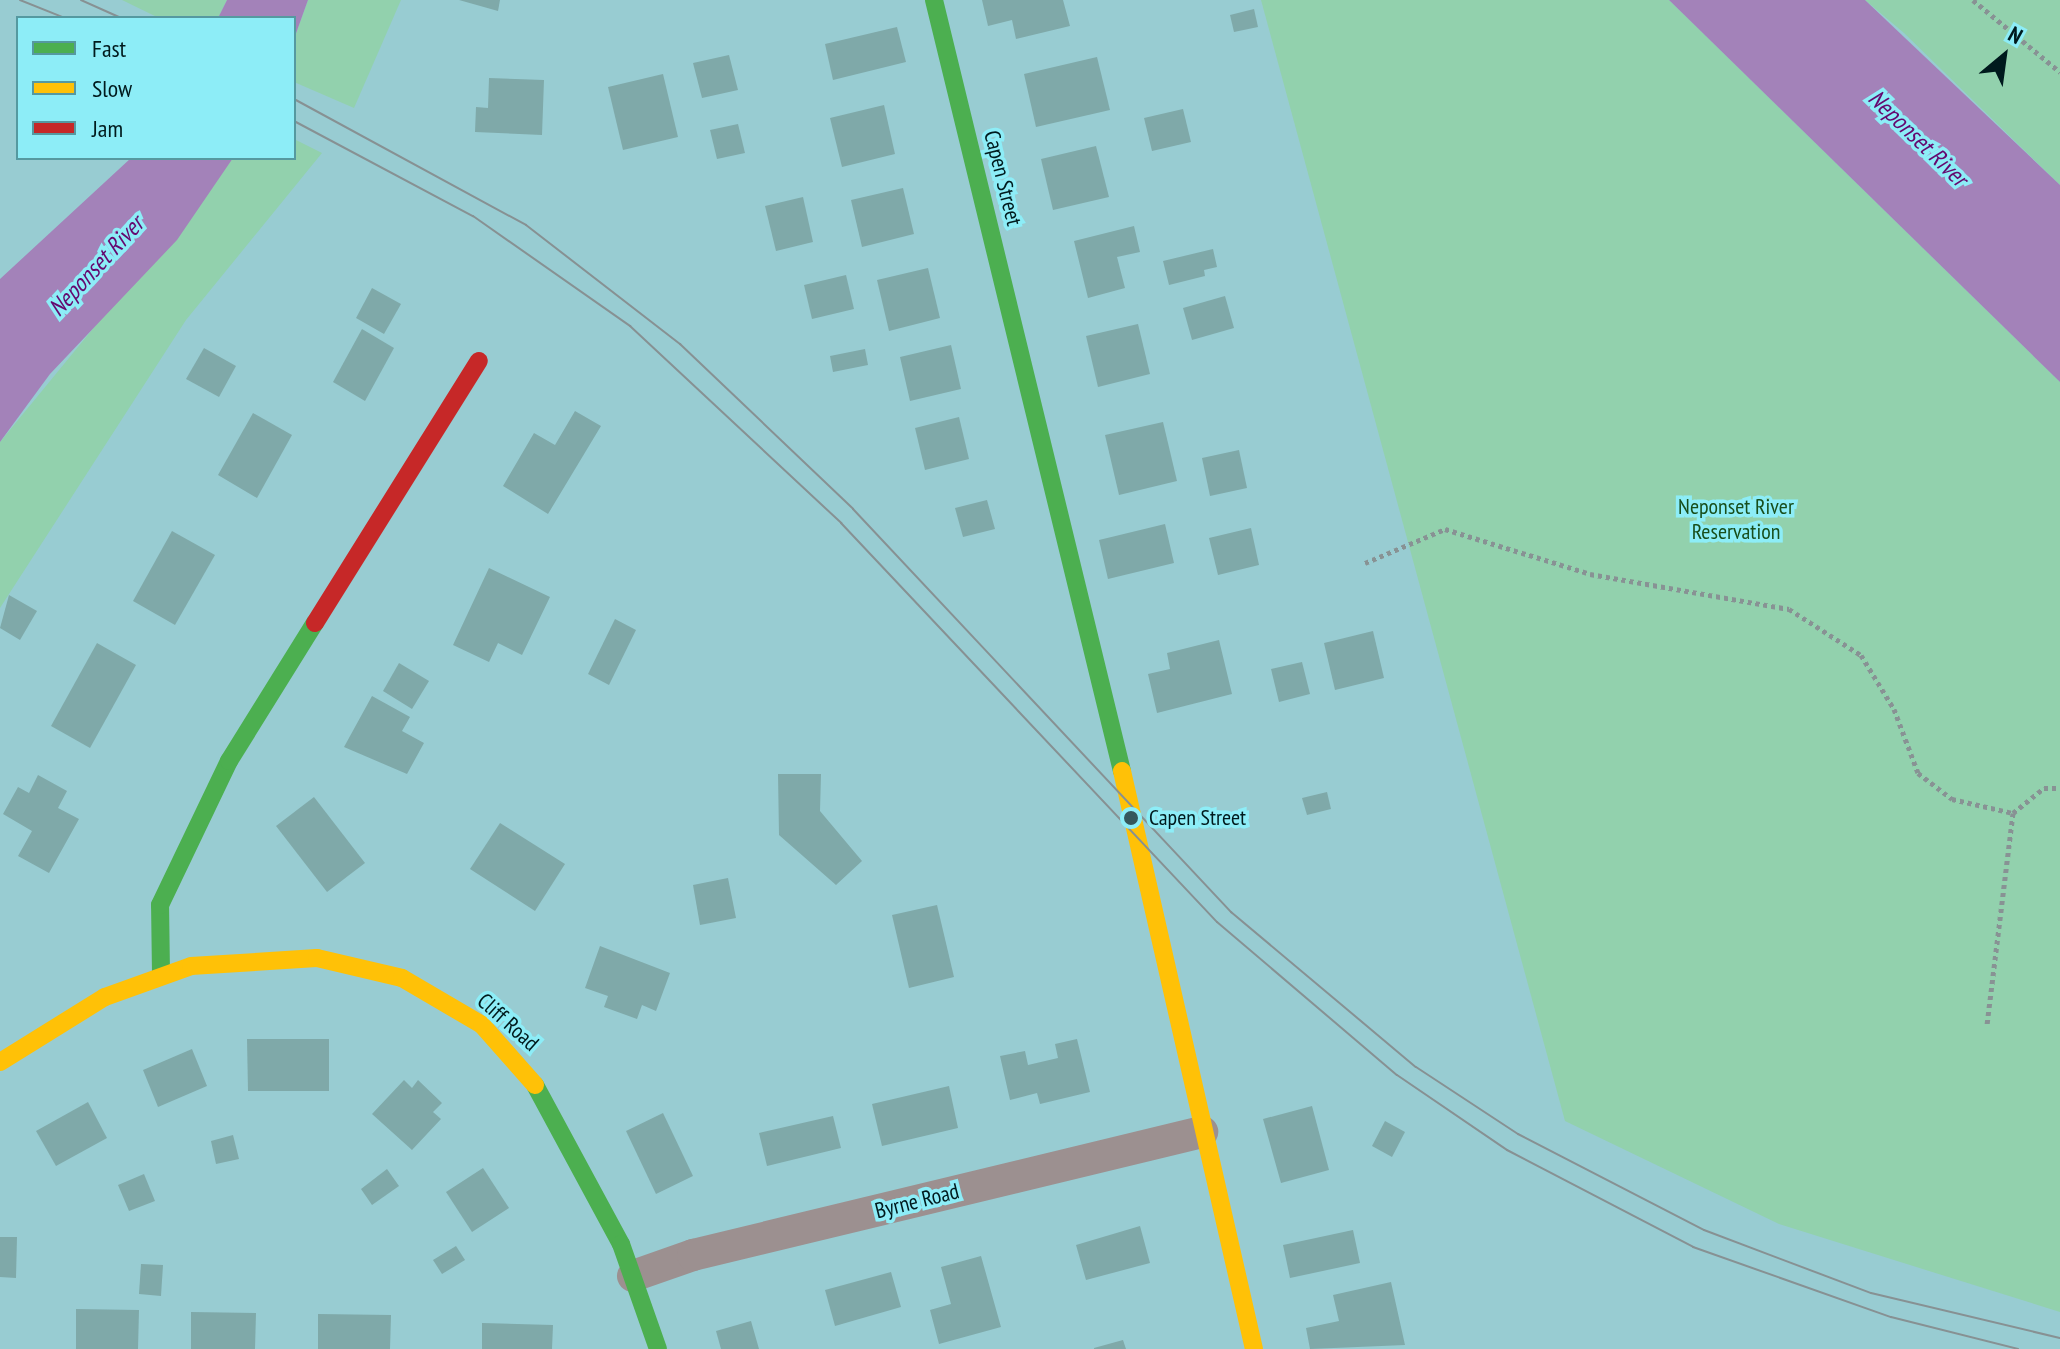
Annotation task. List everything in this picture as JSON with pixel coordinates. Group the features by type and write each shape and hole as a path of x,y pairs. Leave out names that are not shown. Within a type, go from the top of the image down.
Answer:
{"street":[{"name":"Capen Street","path":"934,0 1090,633 1254,1349"},
{"path":"161,973 160,905 229,761 479,361"},
{"name":"Cliff Road","path":"0,1062 76,1012 161,973 253,958 317,958 402,978 457,1007 526,1069 633,1276 658,1349"},
{"name":"Byrne Road","path":"633,1276 693,1255 1202,1132"}],"path":[{"path":"1973,0 2060,72"},
{"path":"1365,563 1445,529 1590,574 1789,609 1861,655 1894,709 1918,773 1952,799 2013,813"},
{"path":"1987,1026 2013,813 2044,788 2060,788"}],"green space":[{"path":"122,0 227,0 219,16 155,16"},
{"path":"308,0 401,0 354,108 296,83 296,33"},
{"name":"Neponset River Reservation","path":"1261,0 1669,0 2060,382 2060,1312 1779,1224 1565,1121"},
{"path":"1865,0 2060,0 2060,185 1904,33"},
{"path":"296,140 322,153 186,320 0,608 0,442 231,160 296,160"}],"water":[{"path":"227,0 308,0 296,33 296,16 219,16"},
{"name":"Neponset River","path":"1669,0 1865,0 2060,185 2060,382"},
{"name":"Neponset River","path":"129,160 232,160 177,240 50,374 0,442 0,279"}],"building":[{"path":"459,0 500,0 498,11"},
{"path":"982,0 1063,0 1070,26 1016,39 1012,20 988,26"},
{"path":"1254,9 1258,27 1234,32 1230,15"},
{"path":"897,27 906,62 833,80 825,44"},
{"path":"729,55 738,90 702,98 693,63"},
{"path":"1097,57 1110,110 1036,127 1024,74"},
{"path":"663,74 678,137 623,150 608,87"},
{"path":"489,78 544,80 542,135 475,132 476,107 488,108"},
{"path":"884,105 895,154 842,167 830,118"},
{"path":"1183,109 1191,142 1152,151 1144,118"},
{"path":"738,124 745,153 717,159 710,130"},
{"path":"1096,146 1109,197 1053,210 1041,159"},
{"path":"903,188 914,234 862,247 851,200"},
{"path":"803,197 813,242 776,251 765,206"},
{"path":"1134,226 1140,252 1117,257 1125,288 1088,298 1074,241"},
{"path":"1213,249 1217,267 1204,270 1205,276 1169,285 1163,261"},
{"path":"928,268 940,318 889,331 877,280"},
{"path":"846,275 854,309 812,319 804,285"},
{"path":"372,288 401,304 384,334 356,318"},
{"path":"1225,296 1234,328 1192,340 1183,308"},
{"path":"1138,324 1150,374 1098,387 1086,336"},
{"path":"362,329 394,348 365,401 333,382"},
{"path":"951,345 961,389 910,401 900,357"},
{"path":"204,348 236,366 219,397 186,379"},
{"path":"865,349 868,365 833,372 830,356"},
{"path":"575,411 601,426 548,514 503,486 534,433 555,445"},
{"path":"253,413 292,435 257,498 218,475"},
{"path":"959,417 969,459 925,470 915,428"},
{"path":"1163,422 1177,481 1119,495 1105,435"},
{"path":"1239,450 1247,488 1210,496 1202,458"},
{"path":"987,500 995,529 963,537 955,508"},
{"path":"1165,524 1174,563 1108,579 1099,540"},
{"path":"1251,528 1259,565 1218,575 1209,538"},
{"path":"172,531 215,555 175,625 133,601"},
{"path":"489,568 550,597 522,655 498,643 489,662 453,645"},
{"path":"9,595 37,611 20,640 0,628"},
{"path":"615,619 636,630 609,685 588,674"},
{"path":"1373,631 1384,678 1335,690 1324,643"},
{"path":"1219,640 1232,694 1157,713 1148,674 1170,669 1167,653"},
{"path":"97,643 136,665 90,748 51,726"},
{"path":"1302,662 1310,694 1279,702 1271,669"},
{"path":"399,663 429,681 412,709 383,691"},
{"path":"372,696 410,717 402,731 424,743 407,774 344,747"},
{"path":"778,774 821,774 820,811 862,861 836,885 779,835"},
{"path":"38,775 67,791 58,808 79,819 49,873 18,856 32,831 3,814 18,787 29,793"},
{"path":"1327,792 1331,809 1307,815 1302,798"},
{"path":"314,797 365,863 327,892 276,826"},
{"path":"500,823 565,864 535,911 470,869"},
{"path":"728,878 736,918 700,925 693,885"},
{"path":"937,905 954,977 909,988 892,915"},
{"path":"600,946 670,973 656,1011 642,1005 637,1019 604,1007 608,996 585,988"},
{"path":"247,1039 329,1039 329,1091 248,1091"},
{"path":"1077,1039 1090,1092 1040,1104 1037,1093 1010,1100 1000,1056 1025,1051 1028,1065 1058,1058 1055,1044"},
{"path":"192,1049 207,1086 158,1107 143,1070"},
{"path":"404,1080 412,1088 418,1080 442,1103 433,1112 441,1119 412,1150 372,1114"},
{"path":"949,1086 958,1128 882,1146 872,1104"},
{"path":"88,1102 107,1138 56,1166 36,1131"},
{"path":"1312,1106 1329,1170 1281,1183 1263,1119"},
{"path":"663,1113 693,1176 656,1194 626,1131"},
{"path":"833,1116 841,1148 767,1166 759,1133"},
{"path":"1385,1121 1405,1132 1392,1157 1372,1146"},
{"path":"233,1135 239,1159 216,1164 211,1141"},
{"path":"483,1168 509,1208 472,1232 446,1192"},
{"path":"387,1169 399,1186 372,1205 361,1189"},
{"path":"144,1174 155,1201 129,1211 118,1185"},
{"path":"1140,1226 1150,1263 1086,1280 1076,1245"},
{"path":"1353,1230 1360,1263 1290,1278 1283,1245"},
{"path":"0,1237 17,1237 16,1278 0,1277"},
{"path":"456,1246 465,1260 442,1274 433,1260"},
{"path":"981,1256 1001,1327 939,1344 930,1310 951,1304 941,1267"},
{"path":"141,1264 163,1265 161,1296 139,1294"},
{"path":"891,1272 901,1307 835,1326 825,1290"},
{"path":"1391,1282 1405,1345 1310,1349 1306,1328 1339,1321 1333,1295"},
{"path":"76,1309 139,1310 138,1349 76,1349"},
{"path":"191,1312 256,1313 255,1349 191,1349"},
{"path":"318,1314 391,1315 390,1349 318,1349"},
{"path":"751,1321 759,1349 721,1349 716,1331"},
{"path":"482,1323 553,1325 552,1349 482,1349"},
{"path":"1123,1340 1126,1349 1094,1349 1094,1348"}],"tram line":[{"path":"20,0 60,16"},
{"path":"81,0 117,16"},
{"path":"296,100 526,225 680,344 853,509 1231,912 1416,1067 1518,1134 1704,1230 1871,1293 2060,1338"},
{"path":"296,122 473,216 630,326 841,523 1217,922 1397,1075 1507,1150 1693,1247 1891,1317 2018,1349"}],"traffic: fast":[{"path":"934,0 1122,771"},
{"path":"161,973 160,905 229,761 315,623"},
{"path":"535,1085 621,1244 658,1349"}],"traffic: slow":[{"path":"1122,771 1254,1349"},
{"path":"0,1062 105,997 191,966 317,958 402,978 482,1025 535,1085"}],"traffic: jam":[{"path":"315,623 479,361"}],"place":[{"name":"Capen Street","path":"1131,818"}]}
